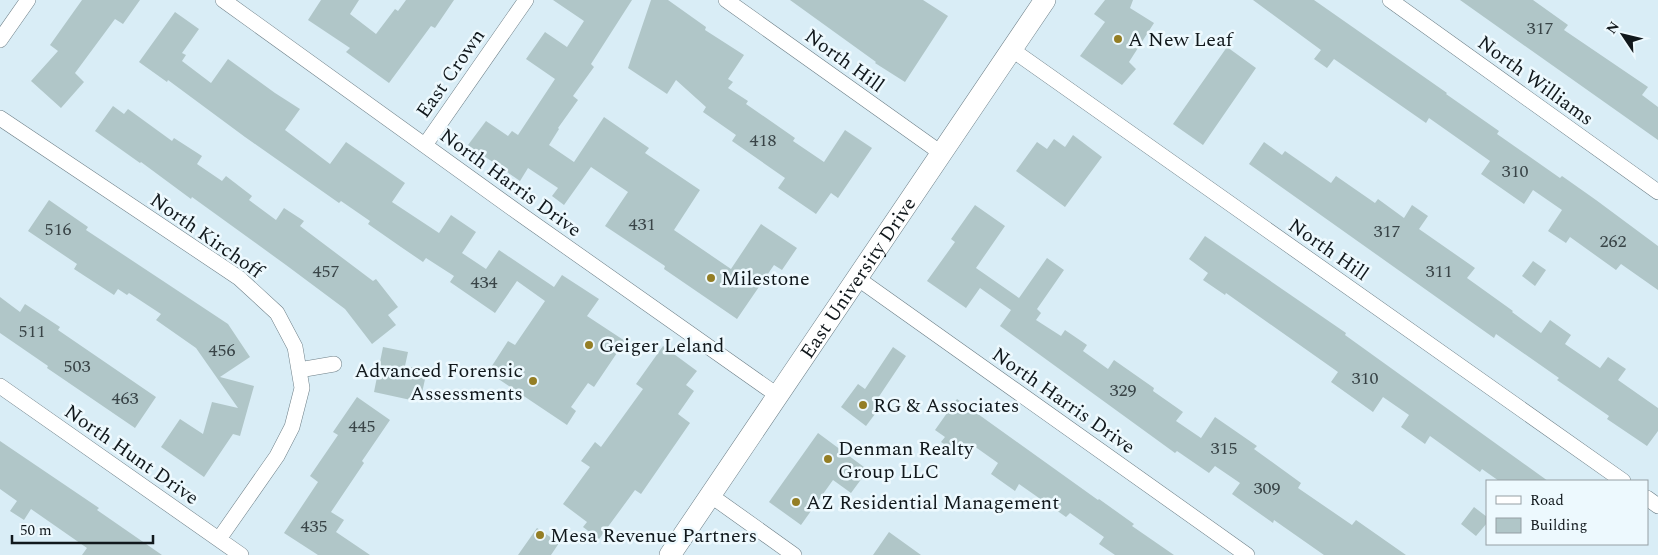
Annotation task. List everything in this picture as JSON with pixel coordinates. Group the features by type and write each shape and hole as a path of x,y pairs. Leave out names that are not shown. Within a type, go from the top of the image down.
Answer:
{"main road":[{"name":"East University Drive","path":"670,555 1045,0"}],"street":[{"path":"0,40 28,0"},
{"name":"North Harris Drive","path":"223,0 777,396"},
{"name":"East Crown","path":"425,145 526,0"},
{"name":"North Hill","path":"726,0 941,153"},
{"name":"North Williams","path":"1390,0 1658,192"},
{"name":"North Hill","path":"1012,49 1622,480"},
{"name":"North Kirchoff","path":"0,118 239,278 277,314 295,347 302,388 292,427 277,456 219,539"},
{"name":"North Harris Drive","path":"857,278 1247,555"},
{"path":"299,370 334,364"},
{"name":"North Hunt Drive","path":"0,386 241,555"},
{"path":"710,495 794,555"}],"building":[{"path":"82,0 140,0 123,24 115,19 75,73 84,82 61,108 31,81 58,51 50,45"},
{"path":"321,0 359,0 350,14 376,34 395,9 398,11 406,0 454,0 435,28 431,26 389,83 346,52 350,48 308,20"},
{"path":"553,0 632,0 591,64 594,67 573,96 578,100 558,128 549,145 574,162 604,117 649,148 645,153 700,190 674,230 731,269 761,224 797,248 782,270 774,265 737,319 664,269 665,266 605,226 628,192 591,167 564,205 552,196 558,188 528,168 520,181 468,145 486,121 508,136 512,131 518,135 555,79 526,59 545,32 567,47 584,21"},
{"path":"651,0 668,0 706,27 705,30 744,55 728,79 733,82 728,88 748,101 746,104 795,138 793,141 824,162 845,130 872,148 838,198 831,193 816,214 778,188 785,178 732,141 736,135 703,112 706,107 676,80 667,94 628,68"},
{"path":"790,0 923,0 948,16 905,82 875,63"},
{"name":"A New Leaf","path":"1105,0 1133,0 1130,8 1154,23 1129,62 1136,69 1122,85 1080,56 1105,22 1094,14"},
{"path":"1253,0 1314,0 1447,93 1499,131 1497,134 1560,178 1562,176 1658,246 1658,290 1621,264 1616,270 1570,237 1566,243 1548,231 1562,210 1533,190 1524,204 1481,174 1490,161 1429,118 1426,123 1334,59 1327,68 1314,59 1321,50"},
{"path":"1460,0 1533,0 1568,25 1564,30 1648,87 1642,95 1658,107 1658,140"},
{"path":"175,12 199,29 182,53 186,55 182,61 211,83 228,59 300,109 285,130 330,164 346,142 405,183 392,202 439,233 451,215 476,232 462,253 486,269 499,250 554,287 562,275 599,299 587,316 625,341 594,387 588,383 571,407 576,411 567,425 488,372 508,341 515,345 545,301 517,281 495,313 450,282 454,276 426,258 423,262 368,224 370,221 341,201 339,203 168,80 167,82 139,62"},
{"path":"1227,47 1256,68 1203,145 1173,124"},
{"path":"113,106 124,114 128,109 172,141 174,138 202,156 197,164 222,181 226,176 252,196 249,200 276,220 284,208 304,221 300,226 373,281 376,279 398,307 388,315 396,325 372,344 345,309 192,197 191,199 95,131"},
{"path":"1073,135 1102,157 1065,207 1016,171 1037,142 1047,149 1054,139 1065,147"},
{"path":"1264,142 1282,155 1285,151 1331,183 1336,176 1375,203 1378,199 1404,218 1412,205 1428,216 1419,229 1475,268 1467,278 1541,333 1550,320 1571,335 1565,344 1600,368 1608,357 1626,369 1618,380 1658,408 1658,431 1647,446 1607,419 1609,416 1557,380 1559,378 1496,334 1494,338 1249,164"},
{"path":"49,200 88,227 86,230 228,324 250,357 220,377 254,386 240,436 233,434 204,477 161,447 180,419 203,434 212,402 238,408 196,348 156,320 161,314 129,293 127,295 118,289 114,295 74,269 77,264 28,231"},
{"path":"975,205 1005,226 976,268 1019,298 1047,258 1064,270 1037,309 1041,313 1036,320 1061,336 1065,330 1087,345 1083,351 1108,369 1114,360 1154,388 1153,391 1183,412 1176,421 1201,438 1215,417 1257,446 1254,449 1301,483 1298,488 1352,525 1356,520 1406,555 1324,555 1274,520 1273,523 1232,494 1240,483 1215,466 1209,473 1177,451 1175,453 1000,326 1011,310 980,288 966,308 927,281 955,242 951,239"},
{"path":"1205,236 1346,333 1345,335 1547,480 1498,480 1482,469 1480,472 1430,436 1425,444 1401,427 1409,415 1383,397 1373,412 1331,382 1338,372 1226,293 1225,295 1203,280 1208,273 1189,259"},
{"path":"1533,261 1546,270 1535,286 1522,276"},
{"path":"0,297 20,312 25,304 60,327 58,330 156,397 135,428 47,368 48,366 0,333"},
{"path":"663,346 697,371 686,385 694,391 678,414 690,423 641,494 635,490 599,539 583,527 587,522 563,504 590,467 581,461 595,442 601,447 643,389 636,384"},
{"path":"383,347 408,352 405,366 427,370 420,402 374,392"},
{"path":"893,347 906,356 878,398 884,402 866,426 841,407 858,384 865,389"},
{"path":"357,397 390,420 331,512 344,520 336,532 370,555 318,555 284,533 318,482 310,476 338,435 333,432"},
{"path":"957,399 1134,524 1132,526 1174,555 1115,555 1099,544 1104,537 1070,513 1066,517 1019,484 1015,491 991,474 998,463 974,446 965,458 941,442 945,437 935,430"},
{"path":"818,433 868,470 851,493 833,480 801,525 769,502"},
{"path":"0,441 99,508 97,510 162,555 82,555 87,548 31,509 24,520 10,511 17,501 0,489"},
{"path":"1474,507 1486,516 1486,524 1476,536 1461,524"},
{"name":"Mesa Revenue Partners","path":"537,528 559,543 551,555 518,555"},
{"path":"889,532 921,555 873,555"}],"place":[{"name":"A New Leaf","path":"1118,39"},
{"name":"Milestone","path":"711,278"},
{"name":"Geiger Leland","path":"589,345"},
{"name":"Advanced Forensic Assessments","path":"533,381"},
{"name":"RG & Associates","path":"863,405"},
{"name":"Denman Realty Group LLC","path":"828,459"},
{"name":"AZ Residential Management","path":"796,502"},
{"name":"Mesa Revenue Partners","path":"540,535"}]}
